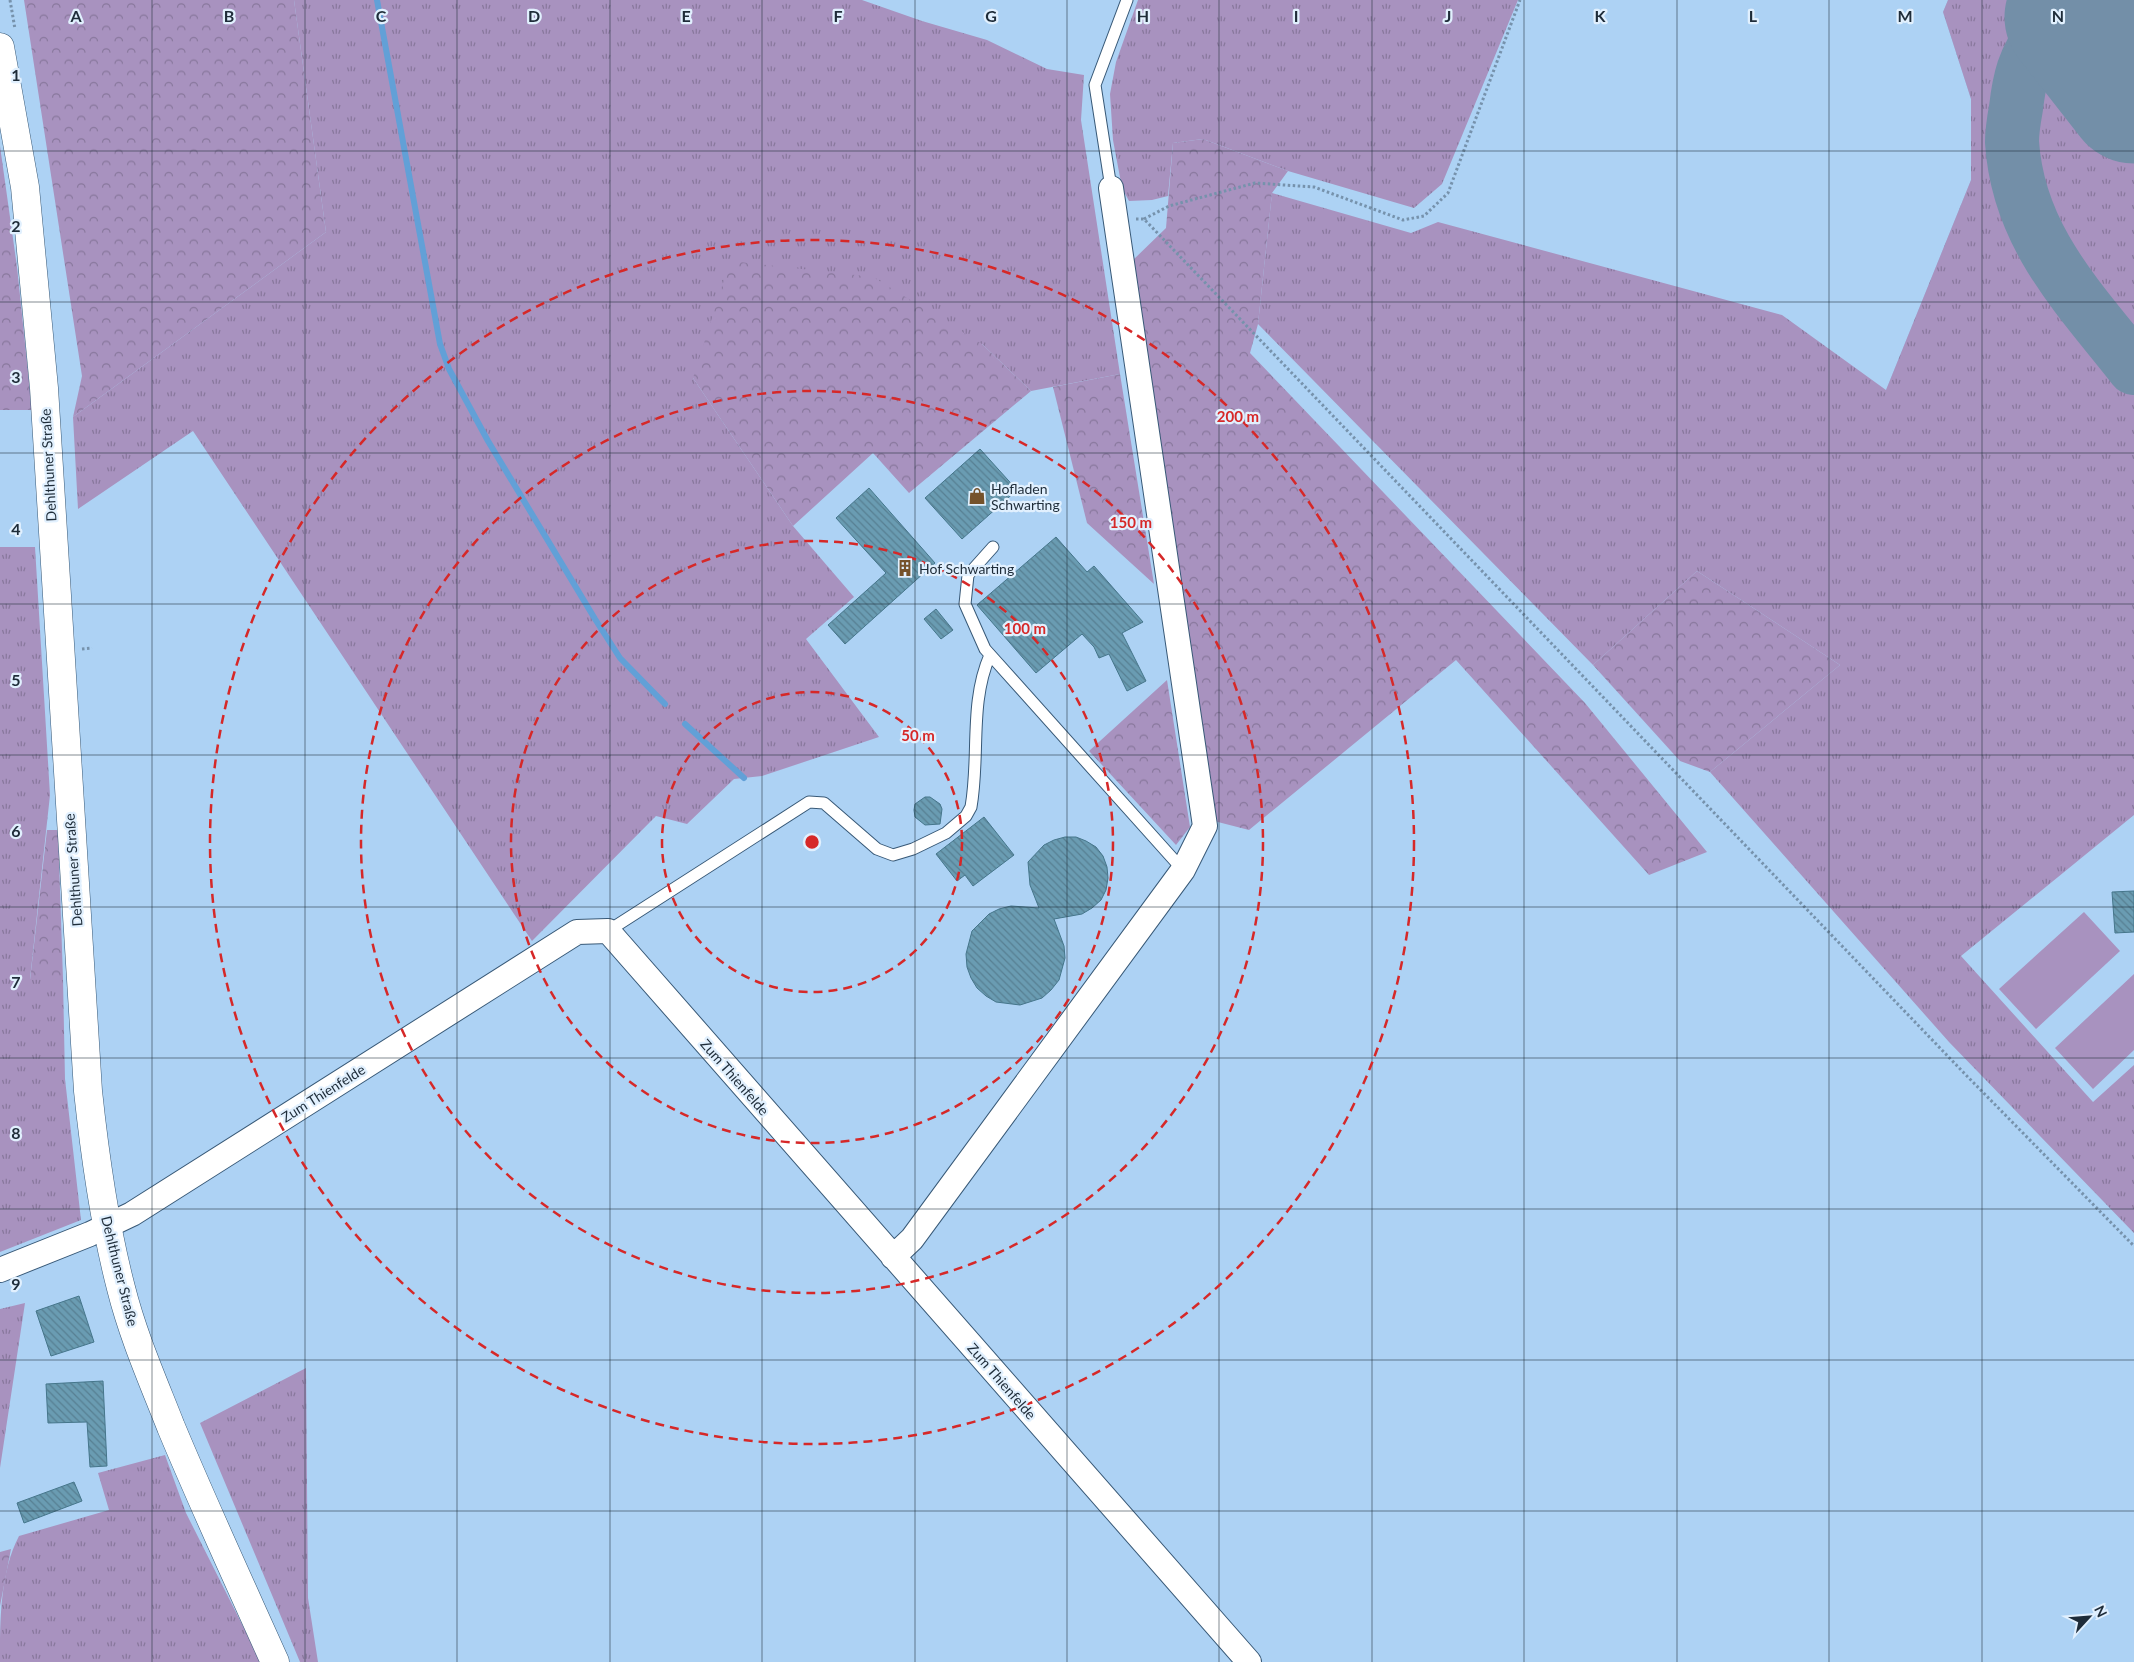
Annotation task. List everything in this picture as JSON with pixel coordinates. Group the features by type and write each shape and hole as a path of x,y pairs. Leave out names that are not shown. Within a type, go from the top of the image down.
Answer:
{"street":[{"name":"Dehlthuner Straße","path":"0,46 25,187 44,388 88,1091 95,1163 121,1290 147,1368 193,1480 276,1662"},
{"path":"894,1257 912,1239 1184,870 1205,826 1111,188"},
{"name":"Zum Thienfelde","path":"0,1270 132,1214 577,932 608,931 1249,1662"}],"lane":[{"path":"1111,188 1095,85 1127,0"},
{"path":"993,547 968,575 965,604 985,649 1184,870"},
{"path":"608,931 809,802 824,803 878,849 894,855 913,850 952,829 966,816 971,807 978,696 984,669 990,655"}],"path":[{"path":"1115,219 1144,219 1169,206 1256,183 1314,187 1403,220 1424,216 1448,193 1520,0"},
{"path":"1144,219 1949,1058 2134,1246"}],"shaded area":[{"path":"1948,0 2134,0 2134,664 1886,390 1971,180 1971,99 1943,12"}],"green space":[{"path":"24,0 294,0 326,232 73,417 82,376"},
{"path":"294,0 862,0 922,21 987,40 1047,69 1084,75 1081,120 1120,374 1031,391 982,344 693,378 793,526 854,597 806,639 879,737 762,776 734,779 687,824 656,816 532,941 193,431 78,509 73,417 326,232"},
{"path":"1138,0 1518,0 1442,184 1414,208 1288,171 1203,139 1173,143 1168,196 1152,200 1129,201 1122,188 1113,140 1110,94 1116,62"},
{"path":"1948,0 2018,0 2003,129 2004,164 2010,196 2022,231 2036,259 2134,385 2134,815 1961,956 2093,1102 2134,1065 2134,1233 1949,1042 1710,772 1840,665 1697,571 1593,665 1258,324 1272,193 1411,233 1438,222 1782,315 1886,390 1971,180 1971,99 1943,12"},
{"path":"2100,0 2134,0 2134,44"},
{"path":"2054,62 2069,67 2134,151 2134,344 2059,248 2038,205 2025,155 2030,78 2042,65"},
{"path":"1203,139 1288,171 1272,193 1258,324 1250,353 1585,703 1707,852 1649,875 1456,660 1249,830 1214,821 1131,262 1166,228 1173,143"},
{"path":"0,146 17,267 32,410 0,410"},
{"path":"730,261 873,277 982,344 1031,391 909,493 873,453 793,526 693,378"},
{"path":"1120,374 1154,584 1087,523 1053,387"},
{"path":"0,547 35,547 50,795 30,979 63,979 65,1079 81,1220 0,1252"},
{"path":"1697,571 1840,665 1710,772 1680,761 1593,665"},
{"path":"1167,680 1190,827 1176,845 1089,751"},
{"path":"47,830 58,830 63,979 30,980"},
{"path":"2084,912 2120,951 2036,1029 1999,989"},
{"path":"2134,974 2134,1050 2093,1089 2055,1048"},
{"path":"25,1303 0,1468 0,1309"},
{"path":"306,1368 308,1598 318,1662 300,1662 200,1423"},
{"path":"165,1455 186,1513 261,1662 0,1662 2,1597 8,1565 19,1536 109,1510 98,1473"},
{"path":"11,1549 0,1606 0,1552"}],"building":[{"path":"980,449 1017,490 962,539 925,498"},
{"name":"Hof Schwarting","path":"869,488 935,563 845,644 828,625 886,573 836,518"},
{"path":"1056,537 1087,572 1094,566 1143,622 1122,633 1146,681 1127,691 1109,654 1099,658 1094,647 1082,634 1036,673 977,605"},
{"path":"936,609 953,630 941,639 924,619"},
{"path":"925,797 930,797 940,804 942,809 940,824 925,825 915,817 915,804"},
{"path":"984,817 1014,855 973,886 965,875 957,881 936,854"},
{"path":"1065,837 1076,837 1086,841 1096,847 1103,856 1108,878 1106,890 1101,900 1082,914 1054,919 1064,946 1065,958 1059,980 1051,990 1042,998 1020,1005 996,1002 977,988 967,967 966,954 972,931 989,914 999,909 1011,906 1039,908 1030,885 1028,862 1044,845"},
{"path":"2134,891 2134,932 2115,933 2112,892"},
{"path":"79,1296 94,1342 51,1356 36,1311"},
{"path":"103,1381 107,1466 90,1467 87,1422 48,1423 46,1384"},
{"path":"74,1482 82,1501 24,1523 17,1503"}],"waterway":[{"path":"377,0 440,344 449,369 488,441 620,658 665,704"},
{"path":"685,724 744,778"}],"taxiway":[{"path":"2072,17 2043,36 2027,61 2019,89 2012,134 2017,176 2026,208 2039,237 2055,264 2073,291 2134,368"}],"runway":[{"path":"2072,17 2134,96"}],"place":[{"name":"Hofladen Schwarting","path":"977,496"},
{"name":"Hof Schwarting","path":"905,568"}]}
